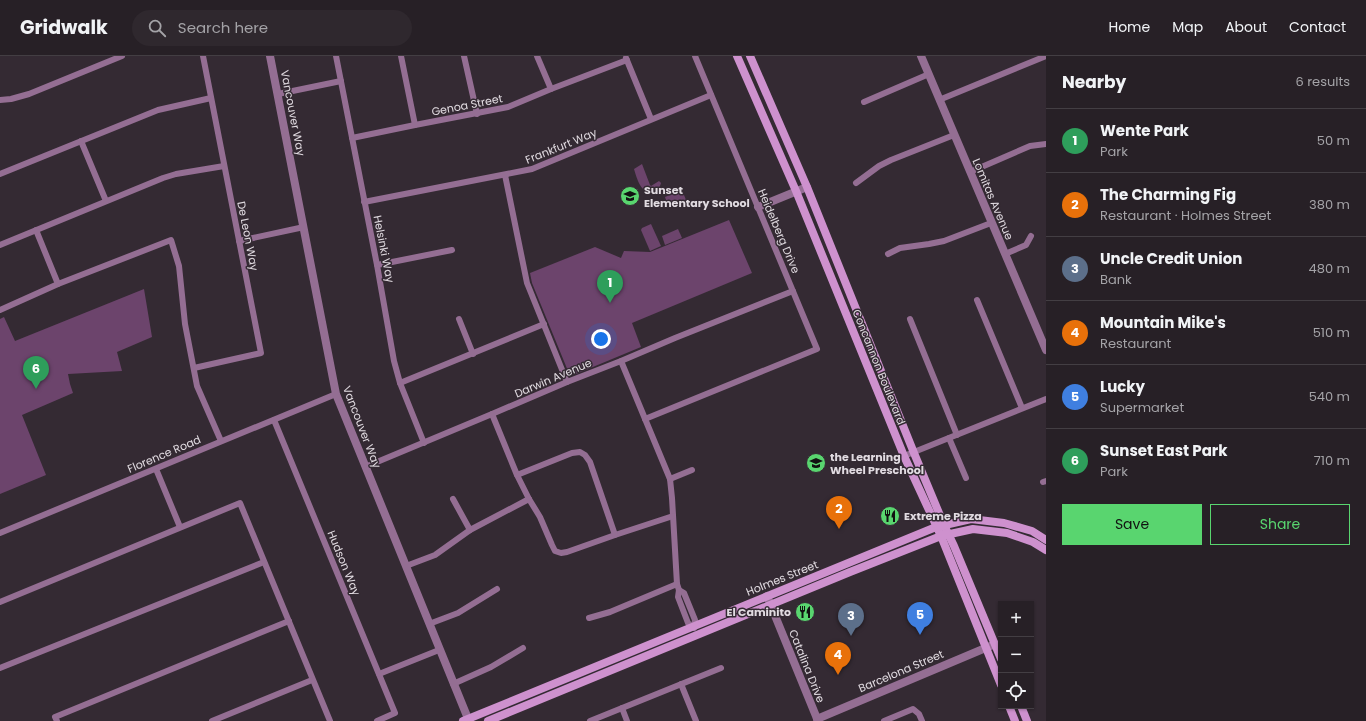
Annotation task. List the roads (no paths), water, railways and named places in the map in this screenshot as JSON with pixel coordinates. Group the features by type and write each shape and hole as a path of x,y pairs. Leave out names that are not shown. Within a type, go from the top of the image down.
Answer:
{"main road":[{"name":"Concannon Boulevard","path":"737,56 796,191 904,456 945,535 998,653"},
{"name":"Concannon Boulevard","path":"750,56 806,187 914,452 940,526"},
{"name":"Holmes Street","path":"488,721 695,631 767,596 940,526 971,519 1004,523 1032,531 1046,540"},
{"name":"Holmes Street","path":"466,720 695,631 771,604 945,535 973,530 1007,533 1033,542 1046,550"},
{"name":"Concannon Boulevard","path":"945,535 998,677"},
{"path":"1010,709 1015,721"},
{"path":"1022,709 1027,721"}],"street":[{"path":"0,100 11,99 29,94 122,56"},
{"name":"De Leon Way","path":"194,368 261,354 203,56"},
{"name":"Vancouver Way","path":"270,56 336,394 454,684 466,720"},
{"name":"Helsinki Way","path":"336,56 394,361 400,383 424,443"},
{"path":"401,56 415,125"},
{"path":"464,56 477,114"},
{"path":"537,56 551,89"},
{"name":"Heidelberg Drive","path":"645,419 817,348 695,56"},
{"name":"Lomitas Avenue","path":"921,56 1046,350"},
{"path":"939,100 1046,56"},
{"path":"626,58 651,119"},
{"name":"Genoa Street","path":"352,138 508,107 626,58"},
{"path":"864,102 928,74"},
{"path":"278,94 341,81"},
{"name":"Frankfurt Way","path":"364,202 532,169 711,95"},
{"path":"0,174 158,110 211,98"},
{"path":"856,183 879,166 891,160 954,135"},
{"path":"81,141 106,201"},
{"path":"970,172 1030,146 1046,144"},
{"path":"0,244 163,178 176,174 224,166"},
{"path":"505,175 527,283 567,382"},
{"path":"758,207 806,187"},
{"path":"888,254 900,248 944,241 991,223"},
{"path":"239,241 304,227"},
{"path":"36,230 58,284"},
{"path":"1005,254 1026,245 1030,236"},
{"path":"0,310 58,284 171,240 179,266 185,324 197,386 220,442"},
{"path":"377,266 452,250"},
{"name":"Darwin Avenue","path":"365,467 567,382 793,290"},
{"path":"977,300 1022,408"},
{"path":"459,319 473,354"},
{"path":"910,319 957,435"},
{"path":"400,383 544,324"},
{"path":"621,361 670,479 678,597 688,623 695,631"},
{"name":"Florence Road","path":"0,533 336,394"},
{"path":"904,456 1046,399"},
{"path":"492,414 529,499 540,516 555,551 561,553 566,552 673,516"},
{"name":"Hudson Way","path":"274,420 396,713 377,721"},
{"path":"949,438 966,478"},
{"path":"518,475 572,453 580,452 585,455 590,462 615,535"},
{"path":"156,469 180,527"},
{"path":"670,479 692,470"},
{"path":"453,499 470,530"},
{"path":"406,566 435,555 470,530 529,499"},
{"path":"0,602 240,503 330,721"},
{"path":"0,668 264,562"},
{"path":"589,618 610,612 678,587"},
{"path":"429,624 458,613 497,589"},
{"name":"Catalina Drive","path":"767,596 817,720"},
{"path":"56,719 289,621"},
{"name":"Barcelona Street","path":"817,720 994,644"},
{"path":"454,684 491,667 523,648"},
{"path":"379,674 439,650"},
{"path":"590,721 721,668"},
{"path":"212,721 312,680"},
{"path":"681,684 696,721"},
{"path":"622,708 627,721"},
{"path":"884,721 913,709 919,714 922,721"}],"place":[{"name":"Sunset Elementary School","path":"630,196"},
{"name":"Wente Park","path":"610,303"},
{"name":"Sunset East Park","path":"36,389"},
{"name":"the Learning Wheel Preschool","path":"816,463"},
{"name":"Extreme Pizza","path":"890,516"},
{"name":"The Charming Fig","path":"839,529"},
{"name":"El Caminito","path":"805,612"},
{"name":"Lucky","path":"920,635"},
{"name":"Uncle Credit Union","path":"851,636"},
{"name":"Mountain Mike's","path":"838,675"}]}
